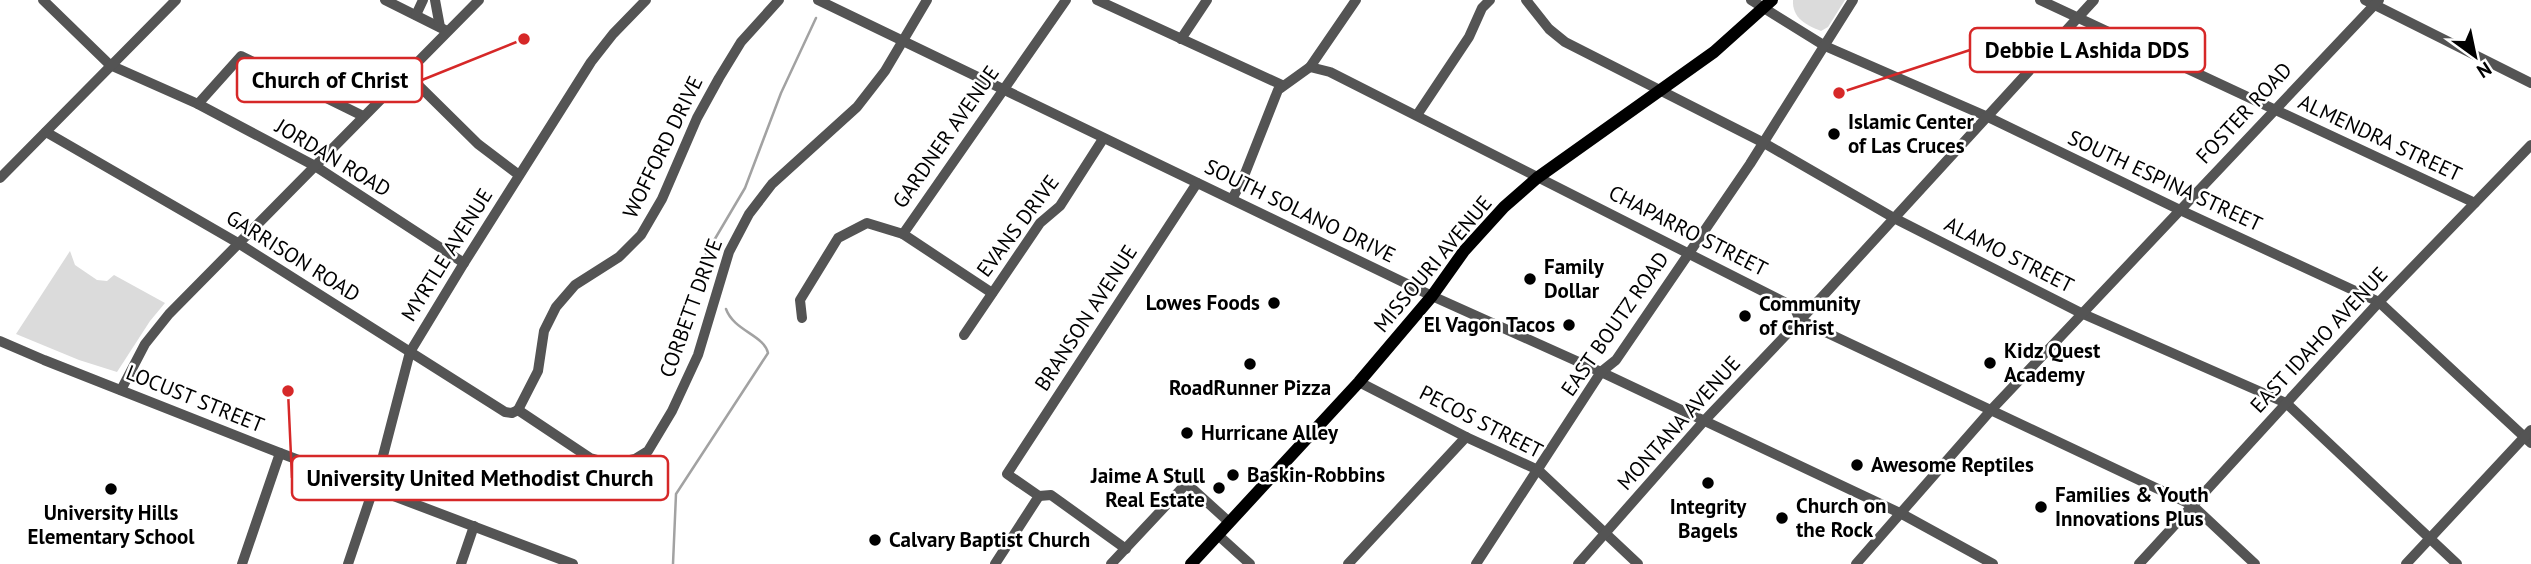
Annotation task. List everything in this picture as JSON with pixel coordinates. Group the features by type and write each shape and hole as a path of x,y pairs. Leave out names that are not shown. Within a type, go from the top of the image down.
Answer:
{"main road":[{"name":"MISSOURI AVENUE","path":"1191,564 1359,382 1432,296 1480,232 1537,178 1714,51 1768,4"}],"street":[{"name":"JORDAN ROAD","path":"44,0 110,65 198,104 315,166 464,262"},
{"path":"0,178 176,0"},
{"path":"385,0 444,29"},
{"path":"416,15 423,0"},
{"path":"435,0 444,29"},
{"path":"121,390 145,344 203,276 406,73 444,29 479,0"},
{"name":"MYRTLE AVENUE","path":"348,564 374,488 410,352 591,62 613,34 646,0"},
{"name":"WOFFORD DRIVE","path":"518,410 538,371 544,331 556,307 575,285 619,257 641,235 663,199 697,118 719,78 741,42 779,0"},
{"name":"SOUTH SOLANO DRIVE","path":"818,0 1432,296 1601,372 1902,514 1993,564"},
{"name":"CORBETT DRIVE","path":"621,462 635,459 648,451 672,411 698,355 729,252 749,214 772,184 857,107 885,71 927,0"},
{"name":"GARDNER AVENUE","path":"802,318 800,300 838,237 867,223 903,234 1066,0"},
{"path":"1097,0 1282,85"},
{"path":"1181,39 1207,0"},
{"path":"1232,199 1242,181 1273,97 1282,85 1310,67 1356,0"},
{"path":"1417,115 1469,37 1482,8 1490,0"},
{"name":"ALAMO STREET","path":"1526,0 1549,29 1565,43 1764,143 1894,218 2081,313 2286,403 2457,564"},
{"name":"SOUTH ESPINA STREET","path":"1751,0 1768,4 1825,46 1988,117 2179,210 2379,302 2529,437"},
{"name":"EAST BOUTZ ROAD","path":"1476,564 1601,372 1616,360 1764,143 1853,0"},
{"name":"ALMENDRA STREET","path":"2040,0 2475,203"},
{"name":"MONTANA AVENUE","path":"1578,564 1704,421 2094,0"},
{"path":"2372,2 2531,83"},
{"name":"FOSTER ROAD","path":"1856,564 1992,409 2372,2"},
{"path":"198,104 241,56 363,116"},
{"name":"CHAPARRO STREET","path":"1310,67 1330,72 1689,252 1794,307 1800,320 2192,505 2255,564"},
{"path":"406,73 478,144 519,175"},
{"name":"GARRISON ROAD","path":"46,132 238,243 505,412 518,410 590,458 621,462"},
{"name":"EVANS DRIVE","path":"964,335 1040,223 1060,206 1103,139"},
{"name":"EAST IDAHO AVENUE","path":"2139,564 2379,302 2531,145"},
{"name":"BRANSON AVENUE","path":"1039,495 1007,474 1197,183"},
{"path":"903,234 992,293"},
{"name":"LOCUST STREET","path":"0,341 280,453 573,564"},
{"name":"PECOS STREET","path":"1359,382 1466,437 1538,470 1638,564"},
{"path":"1348,564 1466,437"},
{"path":"2406,564 2529,437"},
{"path":"242,564 280,453"},
{"path":"1175,473 1229,522"},
{"path":"1111,564 1186,484"},
{"path":"995,564 1039,495 1051,495 1126,549"},
{"path":"461,564 474,526"},
{"path":"1218,535 1250,564"}],"shaded area":[{"path":"1793,0 1845,0 1828,27 1821,31 1797,16"},
{"path":"70,251 75,265 97,280 107,281 114,275 165,303 117,372 79,360 16,334"}],"waterway":[{"path":"711,272 706,254 745,188 781,93 816,18"},
{"path":"673,564 676,494 768,353 761,342 735,323 726,309"}],"place":[{"name":"Church of Christ","path":"524,39"},
{"name":"Debbie L Ashida DDS","path":"1839,93"},
{"name":"Islamic Center of Las Cruces","path":"1834,134"},
{"name":"Family Dollar","path":"1530,279"},
{"name":"Lowes Foods","path":"1274,303"},
{"name":"Community of Christ","path":"1745,316"},
{"name":"El Vagon Tacos","path":"1569,325"},
{"name":"Kidz Quest Academy","path":"1990,363"},
{"name":"RoadRunner Pizza","path":"1250,364"},
{"name":"University United Methodist Church","path":"288,391"},
{"name":"Hurricane Alley","path":"1187,433"},
{"name":"Awesome Reptiles","path":"1857,465"},
{"name":"Baskin-Robbins","path":"1233,475"},
{"name":"Integrity Bagels","path":"1708,483"},
{"name":"Jaime A Stull Real Estate","path":"1219,488"},
{"name":"University Hills Elementary School","path":"111,489"},
{"name":"Families & Youth Innovations Plus","path":"2041,507"},
{"name":"Church on the Rock","path":"1782,518"},
{"name":"Calvary Baptist Church","path":"875,540"}]}
